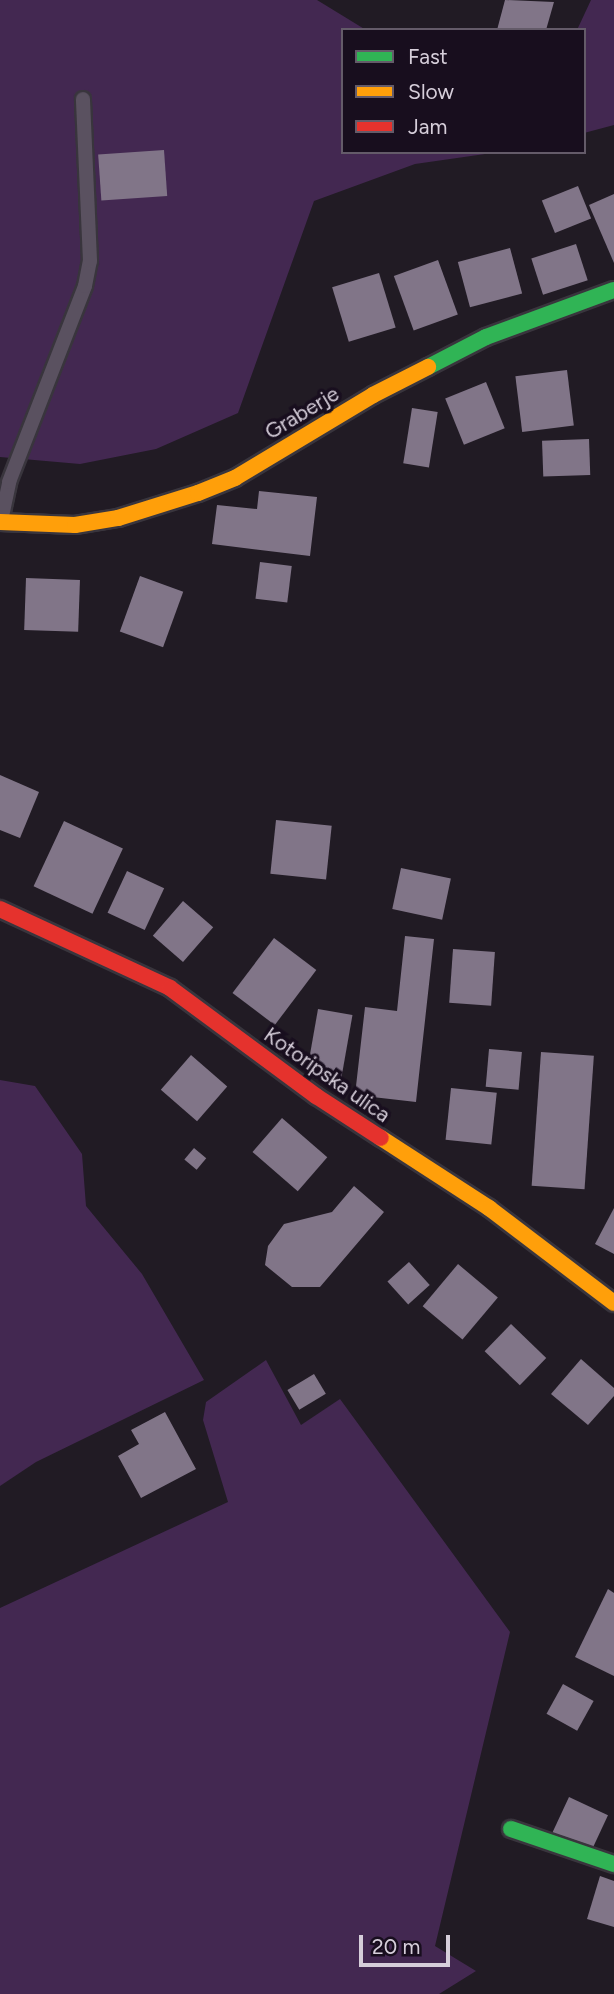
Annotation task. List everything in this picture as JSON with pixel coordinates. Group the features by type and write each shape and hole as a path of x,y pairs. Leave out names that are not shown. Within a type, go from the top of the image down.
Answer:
{"street":[{"name":"Graberje","path":"0,522 75,525 129,515 198,493 235,478 373,395 486,338 614,290"},
{"name":"Kotoripska ulica","path":"0,909 40,925 170,988 316,1096 489,1208 614,1303"},
{"path":"511,1829 614,1864"}],"lane":[{"path":"0,522 9,482 85,286 90,261 83,99"}],"shaded area":[{"path":"0,0 317,0 363,28 341,28 341,154 485,154 415,164 314,201 238,413 156,449 80,464 0,457"},
{"path":"591,0 614,0 614,125 586,132 586,28 578,28"},
{"path":"0,1080 35,1086 82,1154 86,1206 142,1274 204,1380 36,1462 0,1486"},
{"path":"266,1360 301,1425 340,1399 510,1632 435,1946 476,1971 439,1994 0,1994 0,1608 228,1502 203,1420 206,1402"}],"building":[{"path":"505,0 554,2 547,28 498,28"},
{"path":"164,150 167,196 101,200 98,155"},
{"path":"578,186 591,218 555,233 542,201"},
{"path":"614,194 614,263 589,205"},
{"path":"576,244 588,280 543,295 531,259"},
{"path":"510,248 522,293 470,307 458,262"},
{"path":"438,260 458,315 414,331 394,276"},
{"path":"379,273 396,328 349,342 332,287"},
{"path":"567,370 574,426 522,432 515,376"},
{"path":"486,382 505,428 464,445 445,398"},
{"path":"412,408 438,412 429,467 403,463"},
{"path":"589,439 590,475 543,477 542,441"},
{"path":"259,491 317,497 310,556 212,544 217,505 257,509"},
{"path":"260,562 292,566 287,603 255,599"},
{"path":"140,576 183,592 163,647 120,631"},
{"path":"26,578 80,580 78,632 24,630"},
{"path":"0,775 39,792 20,838 0,830"},
{"path":"276,820 332,826 326,880 270,874"},
{"path":"64,821 123,848 92,914 34,886"},
{"path":"401,868 451,879 442,920 392,909"},
{"path":"127,871 164,888 145,930 108,913"},
{"path":"183,901 213,927 183,962 153,936"},
{"path":"405,936 434,939 416,1102 355,1095 365,1007 397,1011"},
{"path":"274,938 316,970 275,1025 232,993"},
{"path":"453,949 495,952 491,1006 449,1003"},
{"path":"318,1009 352,1015 341,1082 306,1076"},
{"path":"489,1049 522,1052 519,1090 486,1087"},
{"path":"541,1052 594,1056 585,1189 532,1186"},
{"path":"191,1055 227,1086 197,1121 161,1090"},
{"path":"451,1088 497,1093 491,1145 446,1140"},
{"path":"282,1118 327,1157 298,1191 252,1152"},
{"path":"194,1148 206,1158 197,1170 184,1159"},
{"path":"354,1186 384,1212 320,1287 292,1287 265,1265 268,1246 284,1224 332,1212"},
{"path":"614,1208 614,1254 595,1244"},
{"path":"409,1262 430,1285 408,1304 387,1281"},
{"path":"458,1264 498,1297 462,1340 423,1306"},
{"path":"511,1324 546,1358 520,1385 485,1351"},
{"path":"581,1359 614,1388 614,1396 588,1425 551,1394"},
{"path":"314,1374 326,1394 299,1410 287,1390"},
{"path":"165,1412 196,1469 141,1498 118,1456 139,1444 131,1430"},
{"path":"608,1589 614,1593 614,1676 575,1657"},
{"path":"563,1684 594,1701 577,1731 547,1714"},
{"path":"569,1797 608,1815 591,1851 552,1833"},
{"path":"600,1876 614,1881 614,1927 587,1919"}],"traffic: fast":[{"path":"428,367 486,337 614,290"},
{"path":"511,1829 614,1864"}],"traffic: slow":[{"path":"0,522 75,525 118,518 198,493 235,478 373,395 428,367"},
{"path":"381,1138 489,1208 614,1303"}],"traffic: jam":[{"path":"0,909 170,988 316,1096 381,1138"}]}
